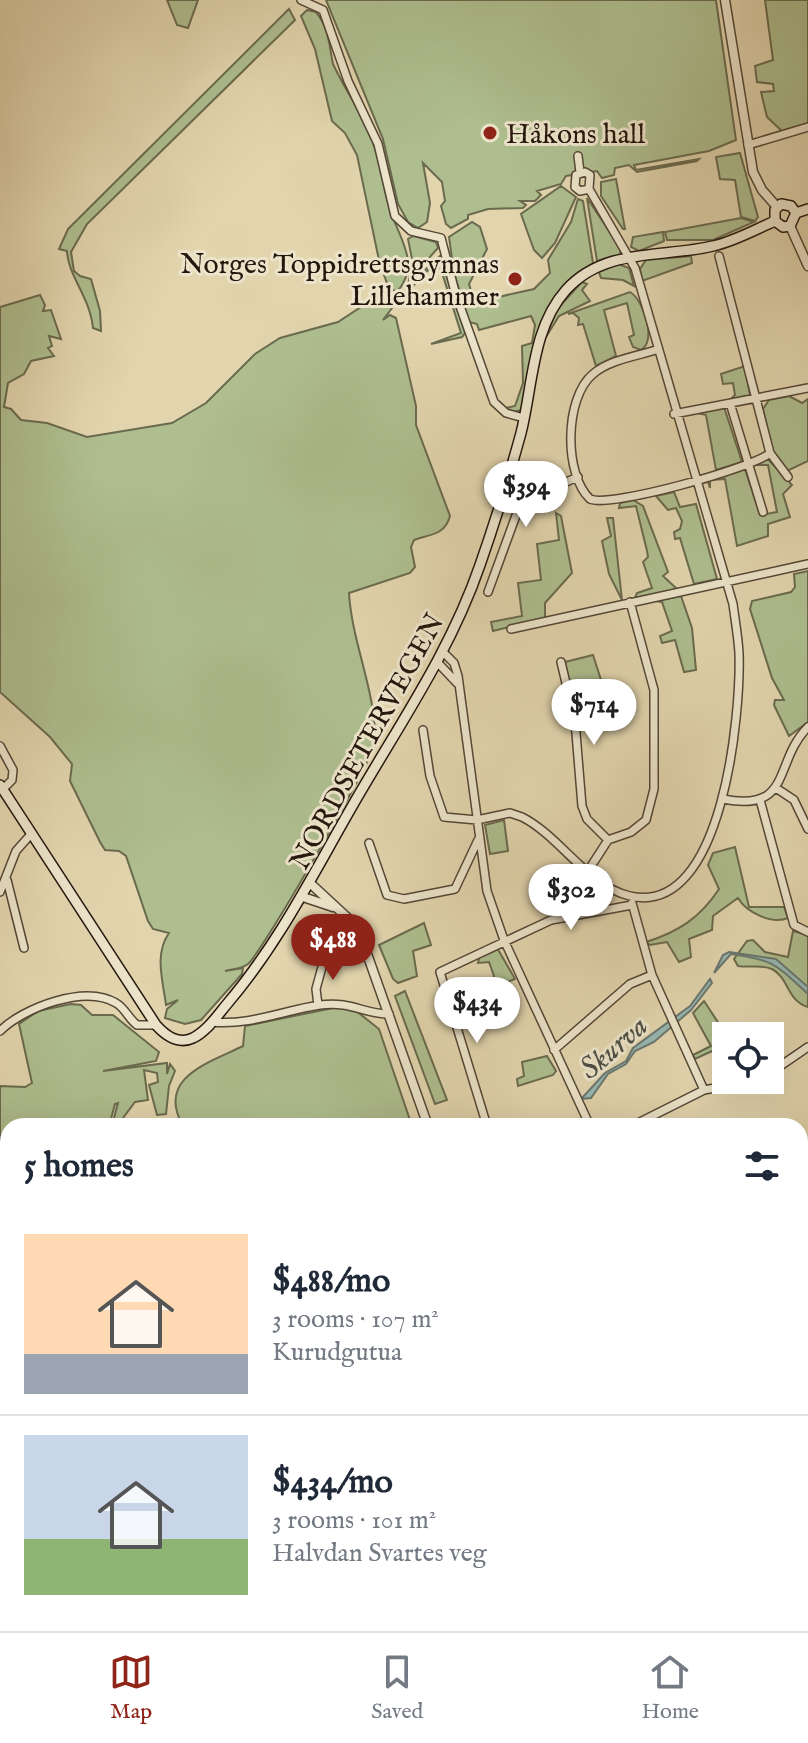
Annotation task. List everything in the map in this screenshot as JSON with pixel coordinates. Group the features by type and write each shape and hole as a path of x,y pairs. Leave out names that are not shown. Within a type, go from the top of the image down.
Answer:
{"main road":[{"path":"796,213 787,204 777,207 775,221 783,227 790,226 796,213 808,209"},
{"name":"NORDSETERVEGEN","path":"156,1025 172,1038 188,1040 212,1022 266,956 311,884 361,790 439,664 480,565 524,418 548,319 566,290 582,276 612,262 710,247 775,221"},
{"path":"1,787 156,1025"}],"street":[{"path":"301,0 323,10 328,21 348,81 378,144 395,216 411,231 441,238 455,292 490,395 506,413 524,418"},
{"path":"725,0 754,177 777,207"},
{"path":"748,145 808,127"},
{"path":"578,156 580,172"},
{"path":"485,1118 440,972 551,920 633,901 669,889 689,872 704,849 723,799 733,750 739,658 727,582 674,414 631,257 589,189 590,175 580,172"},
{"path":"580,172 573,179 575,187 580,191 589,189"},
{"path":"790,226 808,266"},
{"path":"719,256 770,453 788,477"},
{"path":"656,350 603,368 584,386 569,432 584,494 598,503 695,480 747,464 770,453"},
{"path":"674,414 808,388"},
{"path":"730,403 763,512"},
{"path":"488,592 518,510 540,493 578,477"},
{"path":"511,629 808,564"},
{"path":"588,871 608,840 631,832 646,820 654,789 654,690 630,602"},
{"path":"444,653 454,663 458,685 487,891 504,940 586,1118"},
{"path":"561,662 575,721 582,806 587,819 608,840"},
{"path":"439,664 458,685"},
{"path":"723,799 744,803 760,800 776,788 797,740 808,727"},
{"path":"423,730 432,787 444,817 477,820 510,813 522,817 588,871 633,901 652,975 704,1090"},
{"path":"0,746 13,770 12,780 1,787"},
{"path":"776,788 794,800 808,829"},
{"path":"760,800 794,925 808,932"},
{"path":"0,892 16,851 32,833"},
{"path":"369,843 384,889 394,900 455,889 478,840"},
{"path":"7,880 24,948"},
{"path":"311,884 351,921 360,934 425,1118"},
{"path":"303,897 335,907"},
{"path":"318,1005 316,989 325,956"},
{"path":"554,1050 630,984 652,975"},
{"path":"0,1031 25,1011 69,998 110,1000 123,1008 137,1025 156,1025"},
{"path":"212,1022 243,1021 318,1005 354,1005 389,1014"},
{"path":"784,1063 808,1047"},
{"path":"648,1118 712,1089"}],"green space":[{"path":"167,0 198,0 188,28 177,25"},
{"path":"326,0 716,0 736,140 709,151 634,165 636,170 699,159 697,161 637,172 629,165 615,168 614,175 602,178 597,171 566,176 561,184 537,191 541,195 535,201 520,201 526,205 523,208 488,209 468,215 468,219 451,228 446,224 441,206 445,201 442,182 423,163 430,203 427,222 418,228 408,222 398,204 383,139"},
{"path":"765,0 808,0 808,126 785,134 767,117 761,92 774,91 773,84 757,82 755,66 773,60"},
{"path":"289,9 295,20 87,224 71,252 74,271 91,279 100,311 101,331 93,328 67,251 59,249 68,229"},
{"path":"307,10 316,12 324,24 333,64 377,154 388,204 408,262 404,282 397,292 389,288 380,265 357,155 345,133 332,121 315,49 301,16"},
{"path":"740,153 758,217 755,221 741,217 735,180 720,179 716,157"},
{"path":"616,179 625,229 601,196 601,182"},
{"path":"561,186 576,197 555,243 542,258 534,250 521,214"},
{"path":"587,198 621,249 620,255 597,261"},
{"path":"578,199 583,201 593,263 559,293 522,410 512,412 506,408 515,406 523,383 522,346 532,343 535,325 531,316 479,330 477,324 469,322 454,273 449,237 472,222 480,227 487,249 469,284 473,297 483,296 485,300 534,289 550,273 548,260 571,222"},
{"path":"741,218 754,222 713,240 667,240 665,232"},
{"path":"663,232 664,241 639,251 631,247 633,237"},
{"path":"413,236 436,242 438,248 409,280 412,259 408,239"},
{"path":"440,256 465,333 462,337 431,344 461,333 438,260 410,289 411,283"},
{"path":"691,256 692,263 642,281 640,269 646,260"},
{"path":"618,264 629,268 634,286 623,280 601,278 599,272"},
{"path":"582,282 587,284 582,290 590,301 559,316 546,337 557,309"},
{"path":"383,286 395,296 392,308 383,320 390,315 396,318 416,406 416,425 450,516 441,530 414,540 411,547 415,567 410,573 349,593 354,630 372,704 375,742 370,756 317,854 258,951 246,966 225,971 243,968 242,974 201,1020 185,1024 165,1018 167,1009 178,1000 166,1005 161,959 164,941 169,933 153,929 148,921 126,856 119,851 105,850 100,842 70,781 72,764 50,737 0,692 0,307 40,295 45,305 43,311 51,310 61,339 49,336 52,346 48,348 54,356 31,361 24,374 8,383 4,407 11,409 21,420 47,423 87,437 172,423 206,403 255,354 280,338 338,322 382,293"},
{"path":"630,292 640,303 647,321 646,346 641,350 633,347 629,337 634,335 627,303 604,310 616,356 596,366 583,324 578,325 579,318 573,313 568,314"},
{"path":"745,366 750,395 731,399 735,395 733,383 723,384 721,374"},
{"path":"789,396 802,403 808,399 808,461 787,471 772,450 763,409 769,400"},
{"path":"724,407 742,462 716,470 706,415 693,412"},
{"path":"768,459 792,485 783,494 790,517 768,524 768,536 737,546 725,479 710,480 710,488 708,482 701,483 702,480 745,469 760,515 777,512 768,465 752,465"},
{"path":"674,492 680,507 696,504 717,579 694,584 680,538 675,539 674,532 680,529 682,521 676,508 668,510 656,496"},
{"path":"633,500 643,506 668,572 663,576 677,589 635,598 637,593 652,588 643,562 648,557 636,506 619,508 620,503"},
{"path":"556,513 561,516 572,573 545,603 545,618 493,631 491,622 522,616 518,583 541,580 537,544 559,540"},
{"path":"607,518 613,518 622,600 609,574 602,541 611,536"},
{"path":"808,571 808,722 789,736 774,705 775,700 784,700 772,678 750,609 752,601 791,592 795,587 794,574"},
{"path":"681,596 692,628 696,670 684,672 675,640 662,643 660,636 672,631 662,602 655,601"},
{"path":"593,655 602,683 571,690 565,662"},
{"path":"504,820 508,851 490,854 485,825"},
{"path":"735,847 749,907 784,907 788,918 775,920 760,916 747,908 738,898 713,916 712,930 689,939 691,957 679,962 667,942 650,945 646,942 668,934 704,908 719,889 708,865 713,853"},
{"path":"424,923 431,945 413,951 417,976 398,983 393,979 379,945"},
{"path":"793,931 808,935 808,1007 796,1000 772,969 738,966 734,959 747,941 753,940 765,952 788,957"},
{"path":"496,946 515,979 492,988 494,976 489,962 478,963 480,954"},
{"path":"405,991 447,1100 435,1104 395,996"},
{"path":"704,1001 718,1022 712,1022 712,1051 695,1059 693,1055 711,1046 693,1013"},
{"path":"71,1004 81,1005 92,1015 113,1015 159,1052 156,1061 103,1071 167,1063 167,1074 170,1064 175,1071 169,1086 166,1114 157,1115 149,1085 158,1082 157,1073 144,1070 148,1100 135,1102 123,1118 114,1118 118,1103 111,1118 0,1118 0,1086 25,1087 32,1083 19,1024 38,1011"},
{"path":"338,1007 355,1010 379,1029 409,1118 180,1118 176,1095 181,1083 203,1065 243,1046 245,1026"},
{"path":"547,1056 556,1071 553,1075 518,1086 517,1079 524,1076 522,1062"}],"water":[{"path":"729,952 776,959 808,987 808,994 774,965 757,959 731,954 714,973 723,955"},
{"path":"710,979 712,983 691,1010 654,1042 635,1051 626,1064 608,1074 591,1098 581,1099 605,1073 626,1061 633,1048 690,1006"}],"place":[{"name":"Håkons hall","path":"490,133"},
{"name":"Norges Toppidrettsgymnas Lillehammer","path":"515,279"}],"water label":[{"name":"Skurva","path":"613,1047"}]}
